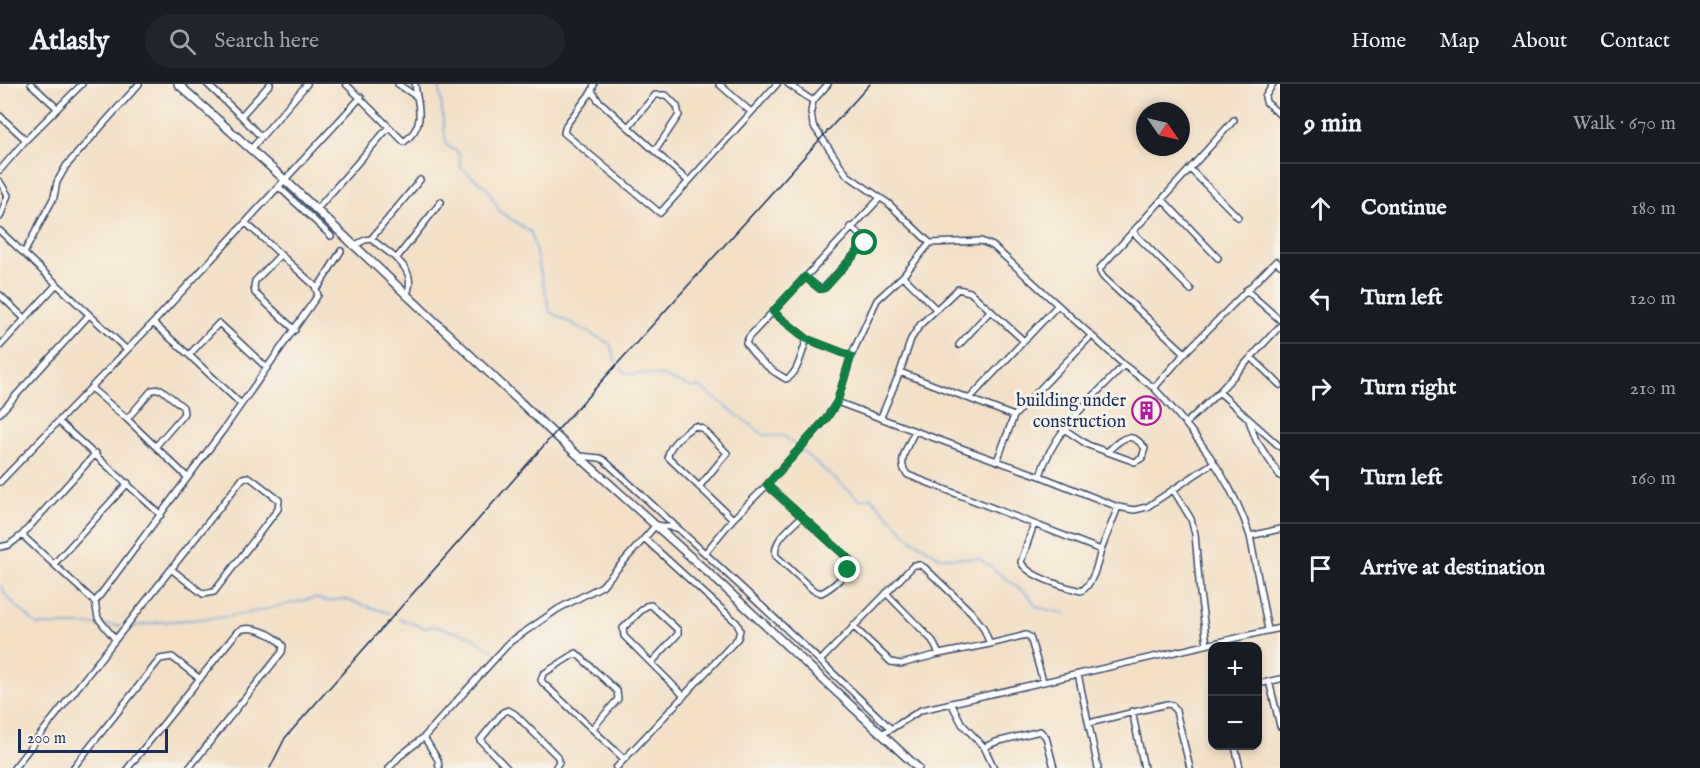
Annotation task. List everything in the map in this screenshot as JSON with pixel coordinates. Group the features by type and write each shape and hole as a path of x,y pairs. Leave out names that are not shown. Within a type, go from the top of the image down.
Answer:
{"street":[{"path":"31,84 57,108"},
{"path":"0,170 81,84"},
{"path":"24,253 54,197 57,182 66,166 139,84"},
{"path":"177,84 317,209 406,296 918,768"},
{"path":"207,84 261,137"},
{"path":"241,116 270,84"},
{"path":"251,149 308,84"},
{"path":"346,84 404,142 409,139 421,116 415,84"},
{"path":"398,84 417,97"},
{"path":"719,84 751,112"},
{"path":"593,87 586,100 566,124 564,133 660,213 777,84"},
{"path":"788,84 813,101"},
{"path":"828,84 813,101 813,124 848,175 888,202 930,243 981,241 993,246 1124,365 1154,387 1186,423 1231,488 1242,512 1250,536 1268,630"},
{"path":"1273,84 1265,97 1266,102 1280,115"},
{"path":"593,87 598,100 688,181"},
{"path":"628,127 655,95 666,95 678,106 679,115 656,151"},
{"path":"0,482 153,324 361,97"},
{"path":"586,100 598,100"},
{"path":"0,116 26,140"},
{"path":"1185,352 1100,272 1100,268 1234,120"},
{"path":"317,209 389,127"},
{"path":"1190,169 1238,217"},
{"path":"353,246 372,239 420,180"},
{"path":"0,182 8,195 0,217"},
{"path":"279,187 331,236"},
{"path":"807,339 791,377 786,379 763,362 746,343 749,336 880,198"},
{"path":"1163,200 1218,258"},
{"path":"396,259 441,202"},
{"path":"94,602 161,514 317,298 318,292 315,286 246,223"},
{"path":"805,277 820,289 825,288 865,243 865,238 850,227"},
{"path":"0,231 127,350"},
{"path":"1133,232 1191,290"},
{"path":"372,239 396,259 410,275 411,287 406,296"},
{"path":"705,553 733,519 826,419 837,402 851,356 877,300 903,276 930,243"},
{"path":"319,286 341,252"},
{"path":"280,255 255,281 255,293 295,330"},
{"path":"1154,387 1246,290 1276,261 1280,265"},
{"path":"903,276 936,309"},
{"path":"0,346 56,285"},
{"path":"881,417 911,339 920,325 958,289 964,289 1024,340"},
{"path":"1246,290 1280,320"},
{"path":"0,295 25,319"},
{"path":"970,398 1058,305"},
{"path":"958,345 991,310"},
{"path":"773,312 807,339 851,356"},
{"path":"0,413 89,315"},
{"path":"189,355 219,323 267,368"},
{"path":"153,324 241,404"},
{"path":"1186,423 1219,392 1280,326"},
{"path":"998,461 1014,416 1091,336"},
{"path":"1251,357 1280,385"},
{"path":"1040,476 1044,460 1055,440 1124,365"},
{"path":"900,372 1014,416"},
{"path":"91,388 188,477"},
{"path":"127,419 152,390 156,389 161,389 183,407 182,416 156,446"},
{"path":"1219,392 1280,447"},
{"path":"837,402 1118,507 1134,510 1147,507 1214,463"},
{"path":"1248,417 1256,441 1280,476"},
{"path":"59,422 161,514"},
{"path":"699,487 727,453 703,429 695,426 668,453 670,459 699,487 733,519"},
{"path":"1064,429 1088,445 1107,452 1135,462 1142,458 1145,448 1131,437 1122,439 1107,452"},
{"path":"915,431 902,462 903,470 908,475 1101,550"},
{"path":"0,547 9,545 22,535 96,453"},
{"path":"580,456 604,460 822,660 891,729"},
{"path":"14,768 115,639 243,478 252,479 279,500 278,509 214,592 202,594 171,569"},
{"path":"54,564 128,483"},
{"path":"767,485 850,560 851,565 848,570 828,590 821,593 813,590 776,556 774,550 776,543 801,517"},
{"path":"881,734 921,710 1207,644 1195,534 1191,519 1174,491"},
{"path":"1034,524 1021,562 1024,568 1033,574 1081,591 1086,589 1096,568 1118,507"},
{"path":"656,525 678,528"},
{"path":"389,768 424,737 510,642 558,609 602,586 656,525"},
{"path":"1250,536 1280,529"},
{"path":"22,535 94,602 98,618 115,639"},
{"path":"616,768 738,638 739,627 645,539"},
{"path":"822,660 914,565 920,565 971,612 983,627 990,644"},
{"path":"723,586 725,571"},
{"path":"886,593 932,640 939,654"},
{"path":"651,663 676,637 678,630 651,605 646,606 623,628 622,632 651,663 684,696"},
{"path":"853,626 891,662 896,664 1026,635 1030,637 1043,681"},
{"path":"128,768 237,632 242,628 250,627 280,640 283,646 282,652 189,768"},
{"path":"1225,642 1280,627"},
{"path":"592,729 618,699 619,694 576,653 543,674 541,680 592,729 624,759"},
{"path":"808,665 816,656"},
{"path":"73,768 160,659 172,657 200,679"},
{"path":"1078,674 1097,768"},
{"path":"1262,683 1280,679"},
{"path":"1269,681 1280,726"},
{"path":"951,703 962,724 984,747 994,768"},
{"path":"1089,723 1132,711 1172,705 1176,711 1190,768"},
{"path":"507,768 480,740 503,712 508,710 515,714 558,757 559,762 555,768"},
{"path":"1132,711 1143,768"},
{"path":"984,747 1040,731 1046,737 1054,768"},
{"path":"424,737 438,760 440,768"},
{"path":"1236,750 1240,768"}],"waterway":[{"path":"439,84 446,145 459,153 461,168 488,189 500,212 531,232 550,312 610,344 616,362"},
{"path":"621,368 625,373 663,376 690,387 700,387 764,435 784,436 860,500 871,497 910,538 940,557 980,559 1028,595 1037,607 1066,614"},
{"path":"0,585 12,602 36,625 101,625"},
{"path":"129,628 154,623 218,618 314,598 328,601 344,599 389,613"},
{"path":"400,619 425,628 434,626 471,636 493,651"},
{"path":"106,625 120,626"}],"railway":[{"path":"270,768 285,738 554,434 870,84"}],"place":[{"name":"building under construction","path":"1147,410"}],"route":[{"path":"848,570 851,565 850,560 767,485 826,419 837,402 851,356 807,339 773,312 805,277 820,289 825,288 865,243"}]}
